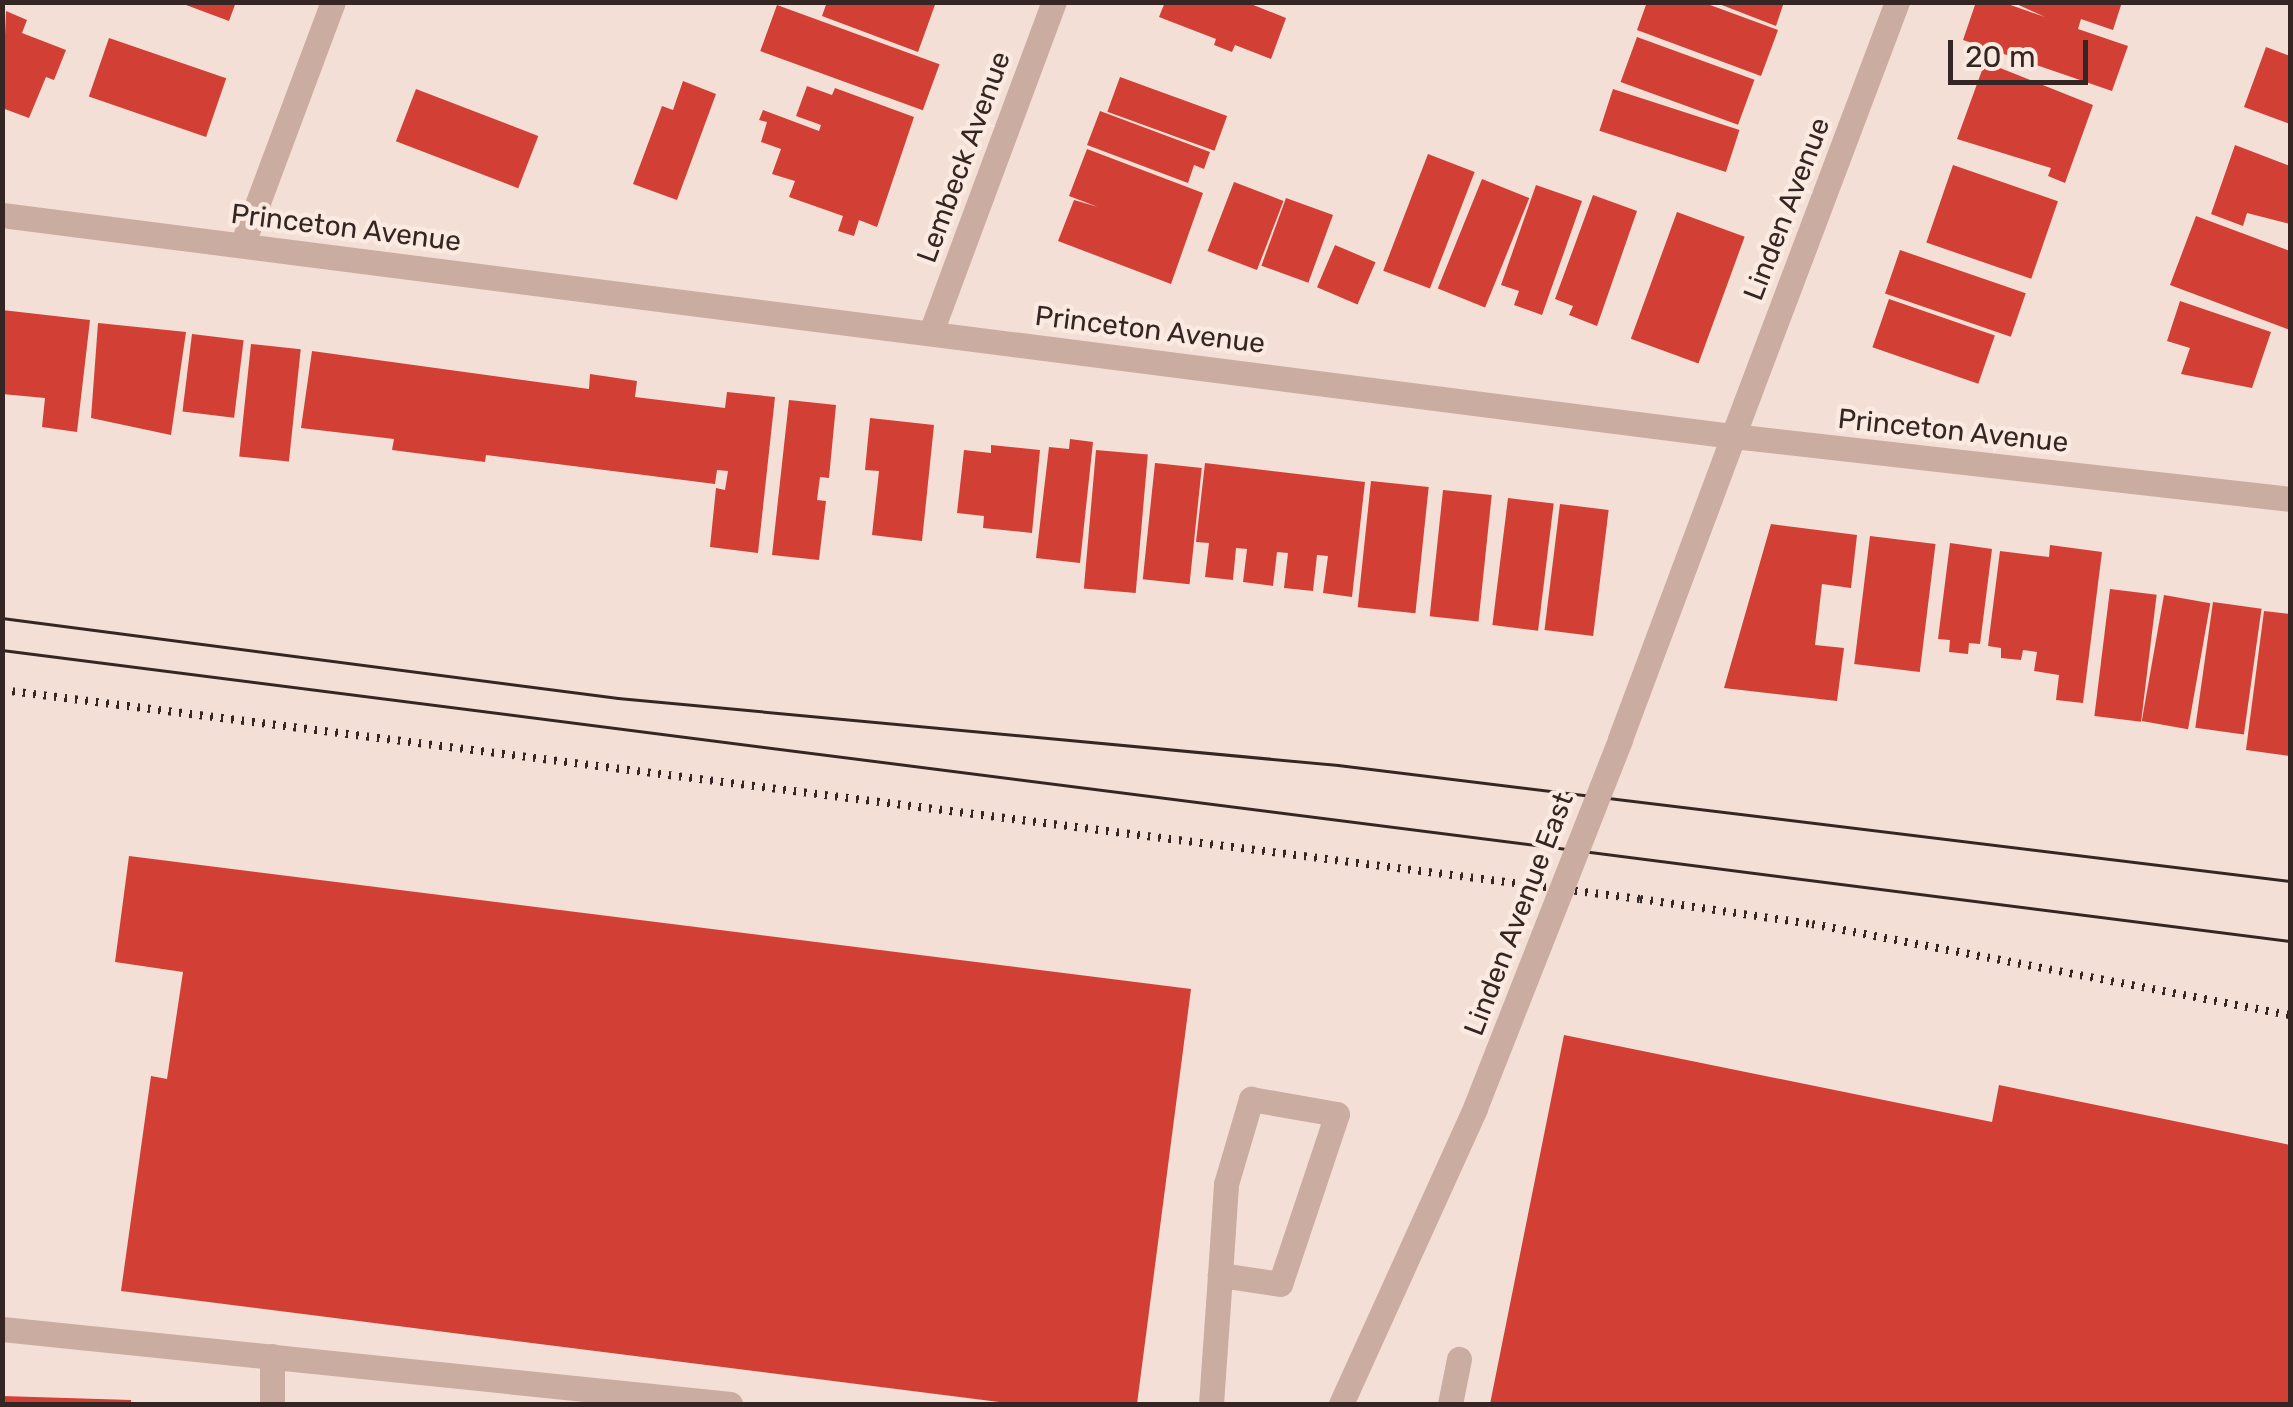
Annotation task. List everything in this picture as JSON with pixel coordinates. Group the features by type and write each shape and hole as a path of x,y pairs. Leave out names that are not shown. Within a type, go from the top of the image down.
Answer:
{"street":[{"path":"242,245 333,2"},
{"name":"Lembeck Avenue","path":"931,332 1054,2"},
{"name":"Linden Avenue","path":"1733,436 1897,2"},
{"name":"Princeton Avenue","path":"2,215 1733,436 2290,499"},
{"name":"Linden Avenue East","path":"1341,1404 1475,1108 1620,739 1733,436"},
{"path":"1211,1404 1226,1184 1251,1099 1337,1114 1280,1284 1220,1276"},
{"path":"2,1329 730,1404"},
{"path":"272,1356 272,1404"},
{"path":"1450,1404 1460,1359"}],"building":[{"path":"178,2 236,2 229,21"},
{"path":"827,2 936,2 918,52 822,16"},
{"path":"1165,2 1246,2 1286,18 1271,59 1235,45 1232,52 1214,45 1216,39 1159,17"},
{"path":"1647,2 1702,2 1778,30 1761,76 1637,30"},
{"path":"1714,2 1784,2 1776,26"},
{"path":"1976,2 2002,2 2045,17 2012,2 2122,2 2113,30 2081,19 2078,29 2128,46 2112,91 1963,40"},
{"path":"777,5 940,64 923,110 760,51"},
{"path":"6,11 27,20 22,33 66,50 54,80 46,77 29,118 2,108"},
{"path":"1637,37 1754,80 1738,125 1621,82"},
{"path":"109,38 226,78 206,137 89,97"},
{"path":"2266,47 2290,56 2290,124 2244,107"},
{"path":"1985,62 2093,105 2065,183 2048,176 2051,168 1957,139"},
{"path":"1120,77 1227,116 1214,151 1107,112"},
{"path":"683,81 716,94 677,200 633,184 662,106 673,110"},
{"path":"807,86 832,95 835,88 914,117 877,227 859,220 854,236 838,231 843,216 789,197 795,181 772,174 781,149 761,142 767,122 759,120 763,110 819,131 821,125 796,116"},
{"path":"416,89 538,136 518,188 396,141"},
{"path":"1613,89 1739,130 1726,172 1599,131"},
{"path":"1100,111 1210,152 1204,169 1194,165 1188,183 1087,145"},
{"path":"2235,145 2290,166 2290,224 2247,213 2243,226 2211,214"},
{"path":"1087,149 1203,193 1171,284 1058,241 1074,200 1098,207 1069,196"},
{"path":"1428,154 1475,172 1430,289 1383,271"},
{"path":"1953,165 2058,201 2031,279 1926,243"},
{"path":"1482,179 1529,198 1485,308 1438,288"},
{"path":"1234,182 1283,201 1257,270 1207,251"},
{"path":"1536,185 1582,201 1542,315 1514,305 1519,291 1501,285"},
{"path":"1593,195 1637,211 1597,326 1569,315 1573,306 1555,299"},
{"path":"1286,198 1333,215 1308,283 1261,266"},
{"path":"1677,212 1745,237 1698,363 1631,339"},
{"path":"2196,216 2290,251 2290,330 2170,285"},
{"path":"1335,245 1376,262 1358,305 1317,287"},
{"path":"1900,250 2026,293 2011,337 1885,293"},
{"path":"1889,299 1995,335 1978,384 1872,347"},
{"path":"2180,301 2271,332 2252,388 2181,374 2190,348 2167,341"},
{"path":"2,310 90,320 77,432 42,427 45,398 2,394"},
{"path":"98,323 186,332 171,435 91,418"},
{"path":"192,334 244,340 234,418 182,411"},
{"path":"251,344 301,349 289,462 239,456"},
{"path":"312,351 589,389 590,374 637,381 635,397 725,408 727,392 775,397 758,553 710,547 716,488 725,490 728,471 717,470 715,484 486,455 485,462 392,450 394,439 301,428"},
{"path":"789,400 836,405 829,478 820,477 817,500 826,501 819,560 772,555"},
{"path":"870,418 934,425 922,541 872,535 879,471 865,470"},
{"path":"1070,439 1093,442 1080,563 1036,558 1049,447 1069,449"},
{"path":"991,445 1040,450 1032,533 983,528 984,516 957,513 964,450 991,453"},
{"path":"1096,450 1148,455 1136,593 1084,588"},
{"path":"1155,463 1202,468 1190,584 1143,579"},
{"path":"1205,463 1365,482 1352,597 1323,593 1328,556 1317,555 1313,591 1284,588 1288,553 1277,552 1273,586 1243,582 1247,549 1236,548 1233,580 1205,577 1209,543 1196,542"},
{"path":"1371,481 1429,487 1415,613 1358,607"},
{"path":"1443,490 1492,495 1478,621 1430,616"},
{"path":"1508,498 1554,504 1538,631 1492,625"},
{"path":"1560,504 1609,510 1593,636 1545,630"},
{"path":"1771,524 1857,535 1851,588 1822,584 1815,645 1844,648 1837,701 1724,688"},
{"path":"1870,536 1936,544 1920,672 1854,664"},
{"path":"1950,543 1992,549 1980,644 1969,643 1968,654 1949,652 1950,640 1938,639"},
{"path":"2050,545 2102,552 2083,703 2056,700 2059,675 2034,671 2037,652 2023,650 2021,660 2001,658 2001,648 1988,646 2000,551 2049,557"},
{"path":"2110,589 2157,595 2141,722 2094,716"},
{"path":"2164,595 2210,603 2188,729 2142,721"},
{"path":"2213,602 2262,609 2244,735 2195,728"},
{"path":"2264,611 2290,614 2290,756 2246,750"},
{"path":"129,856 1191,989 1137,1404 1015,1404 121,1291 151,1076 167,1079 183,972 115,962"},
{"path":"1564,1035 1992,1122 1999,1085 2290,1145 2290,1404 1490,1404"},
{"path":"2,1396 131,1400 131,1404 2,1404"}],"tram line":[{"path":"2,618 618,698 1338,765 2290,881"},
{"path":"2,650 2290,941"}],"railway":[{"path":"2,690 1640,899 1812,924 2290,1015"}]}
